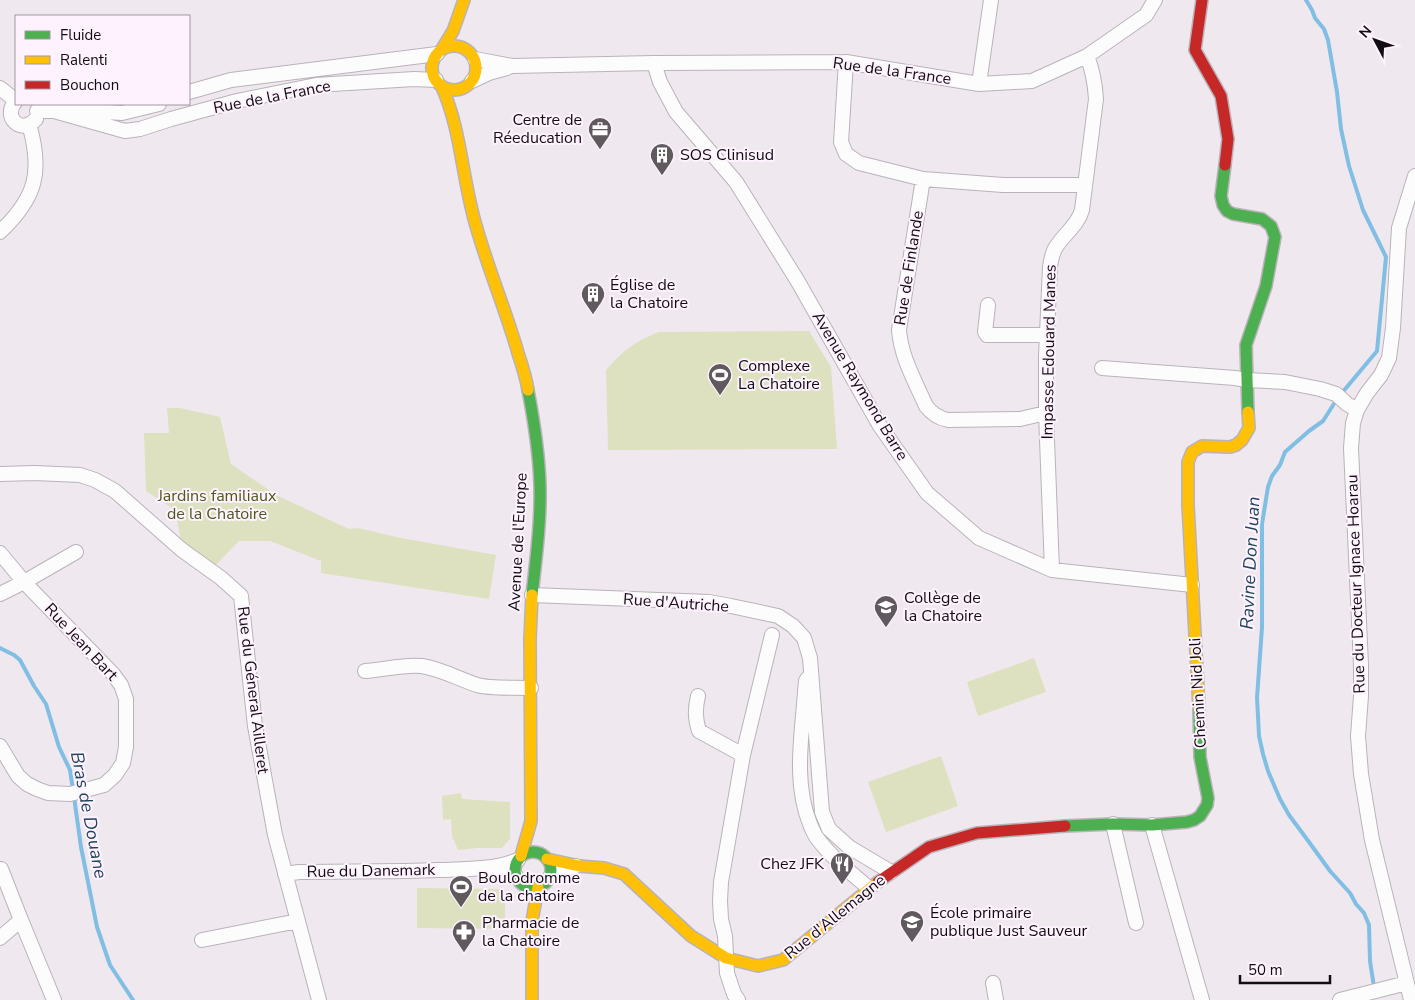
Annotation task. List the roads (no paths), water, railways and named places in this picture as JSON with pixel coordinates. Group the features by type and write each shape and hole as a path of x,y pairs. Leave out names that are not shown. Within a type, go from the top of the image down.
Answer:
{"street":[{"path":"979,84 991,0"},
{"name":"Rue de la France","path":"473,56 512,66 846,62 979,84 1032,81 1087,56 1146,14 1155,0"},
{"name":"Chemin Nid Joli","path":"1152,825 1194,820 1204,811 1207,805 1208,798 1200,757 1198,675 1188,505 1188,462 1192,452 1202,446 1230,447 1236,445 1249,428 1246,345 1266,286 1276,237 1269,223 1262,218 1233,215 1228,212 1221,202 1220,196 1228,139 1221,96 1196,50 1202,0"},
{"path":"463,5 465,36 476,70 470,83 454,90 447,89 439,83 433,74 432,67 434,60 453,32 463,5"},
{"path":"440,52 454,46 460,46 473,56"},
{"name":"Rue de la France","path":"190,92 231,80 440,52"},
{"name":"Impasse Edouard Manes","path":"1052,570 1046,413 1051,256 1080,215 1096,99 1095,83 1087,56"},
{"path":"846,62 841,142 846,154 859,163 923,179 1003,185 1084,185"},
{"name":"Avenue Raymond Barre","path":"654,63 660,82 676,112 736,182 797,280 880,426 927,493 979,538 1052,570 1192,585"},
{"name":"Rue de la France","path":"470,83 489,73 512,66"},
{"name":"Rue de la France","path":"36,108 54,111 125,131 140,129 237,101 316,85 414,79 439,83"},
{"name":"Avenue de l'Europe","path":"439,83 449,102 456,126 462,166 476,228 527,382 534,421 540,485 530,639 531,821 520,858"},
{"name":"Avenue de l'Europe","path":"456,126 461,103 470,83"},
{"path":"0,88 11,107 14,121 17,124 25,126 30,124 34,120 36,108"},
{"name":"Rue de la France","path":"54,111 95,110 122,113 155,105"},
{"path":"0,232 14,219 29,196 36,178 34,139 30,124"},
{"name":"Rue du Docteur Ignace Hoarau","path":"1411,1000 1372,840 1361,774 1358,736 1361,665 1351,448 1352,407 1367,394 1386,367 1389,358 1393,328 1399,228 1415,176"},
{"name":"Rue de Finlande","path":"923,179 899,330 903,353 926,406 939,418 948,420 1020,419 1046,413"},
{"path":"988,305 985,332 987,335 1047,335"},
{"path":"1102,368 1285,382 1336,394 1352,407"},
{"name":"Rue du Géneral Ailleret","path":"0,474 80,475 96,480 116,491 182,550 221,578 241,596 258,742 285,874 319,1000"},
{"path":"0,594 76,552"},
{"name":"Rue Jean Bart","path":"0,553 24,582 113,674 121,685 126,699 126,747 123,763 115,775 104,785 70,794 48,793 27,784 18,776 0,746"},
{"name":"Rue d'Autriche","path":"532,595 710,602 778,616 793,626 804,638 810,658 822,812 829,829 849,847 892,872"},
{"path":"738,1000 727,973 725,936 721,919 721,882 744,755 772,635"},
{"path":"365,671 399,666 424,666 482,686 531,688"},
{"name":"Rue d'Autriche","path":"812,673 806,681 800,771 801,792 805,812 816,837 834,858 869,888"},
{"path":"698,696 695,707 695,719 699,731 744,755"},
{"name":"Avenue de l'Europe","path":"531,821 545,856"},
{"path":"1113,824 1136,923"},
{"name":"Rue d'Allemagne","path":"545,856 579,866 604,868 624,874 691,936 726,958 758,966 783,960 869,888 929,847 977,833 1042,827 1113,824 1152,825"},
{"path":"1152,825 1202,1000"},
{"path":"519,880 530,888 545,884 550,877 551,871 550,864 545,856 529,852 520,858 515,868 519,880 526,892 532,921"},
{"name":"Rue du Danemark","path":"285,874 299,872 486,868 508,864 520,858"},
{"name":"Rue d'Allemagne","path":"550,877 562,869 579,866"},
{"name":"Rue du Danemark","path":"486,868 519,880"},
{"path":"1,870 54,1000"},
{"path":"532,1000 532,921 538,887"},
{"path":"0,938 21,920"},
{"path":"202,940 298,921"},
{"path":"1340,1000 1407,983"},
{"path":"992,984 996,1000"}],"waterway":[{"name":"Ravine Don Juan","path":"1306,0 1315,18 1324,29 1328,40 1341,129 1349,166 1363,210 1386,257 1377,351 1341,394"},
{"name":"Ravine Don Juan","path":"1337,399 1323,421 1285,452 1268,487 1262,524 1262,627 1257,698 1259,736 1268,771 1289,815 1364,913 1369,925 1370,961 1374,987"},
{"name":"Bras de Douane","path":"0,648 20,660 46,704 59,747 70,770 73,790"},
{"name":"Bras de Douane","path":"74,797 81,847 97,927 110,965 133,1000"}],"place":[{"name":"Centre de Réeducation","path":"600,150"},
{"name":"SOS Clinisud","path":"662,176"},
{"name":"Église de la Chatoire","path":"593,315"},
{"name":"Complexe La Chatoire","path":"720,396"},
{"name":"Collège de la Chatoire","path":"886,628"},
{"name":"Chez JFK","path":"842,885"},
{"name":"Boulodromme de la chatoire","path":"461,908"},
{"name":"École primaire publique Just Sauveur","path":"912,943"},
{"name":"Pharmacie de la Chatoire","path":"464,953"}],"park label":[{"name":"Jardins familiaux de la Chatoire","path":"217,505"}]}
